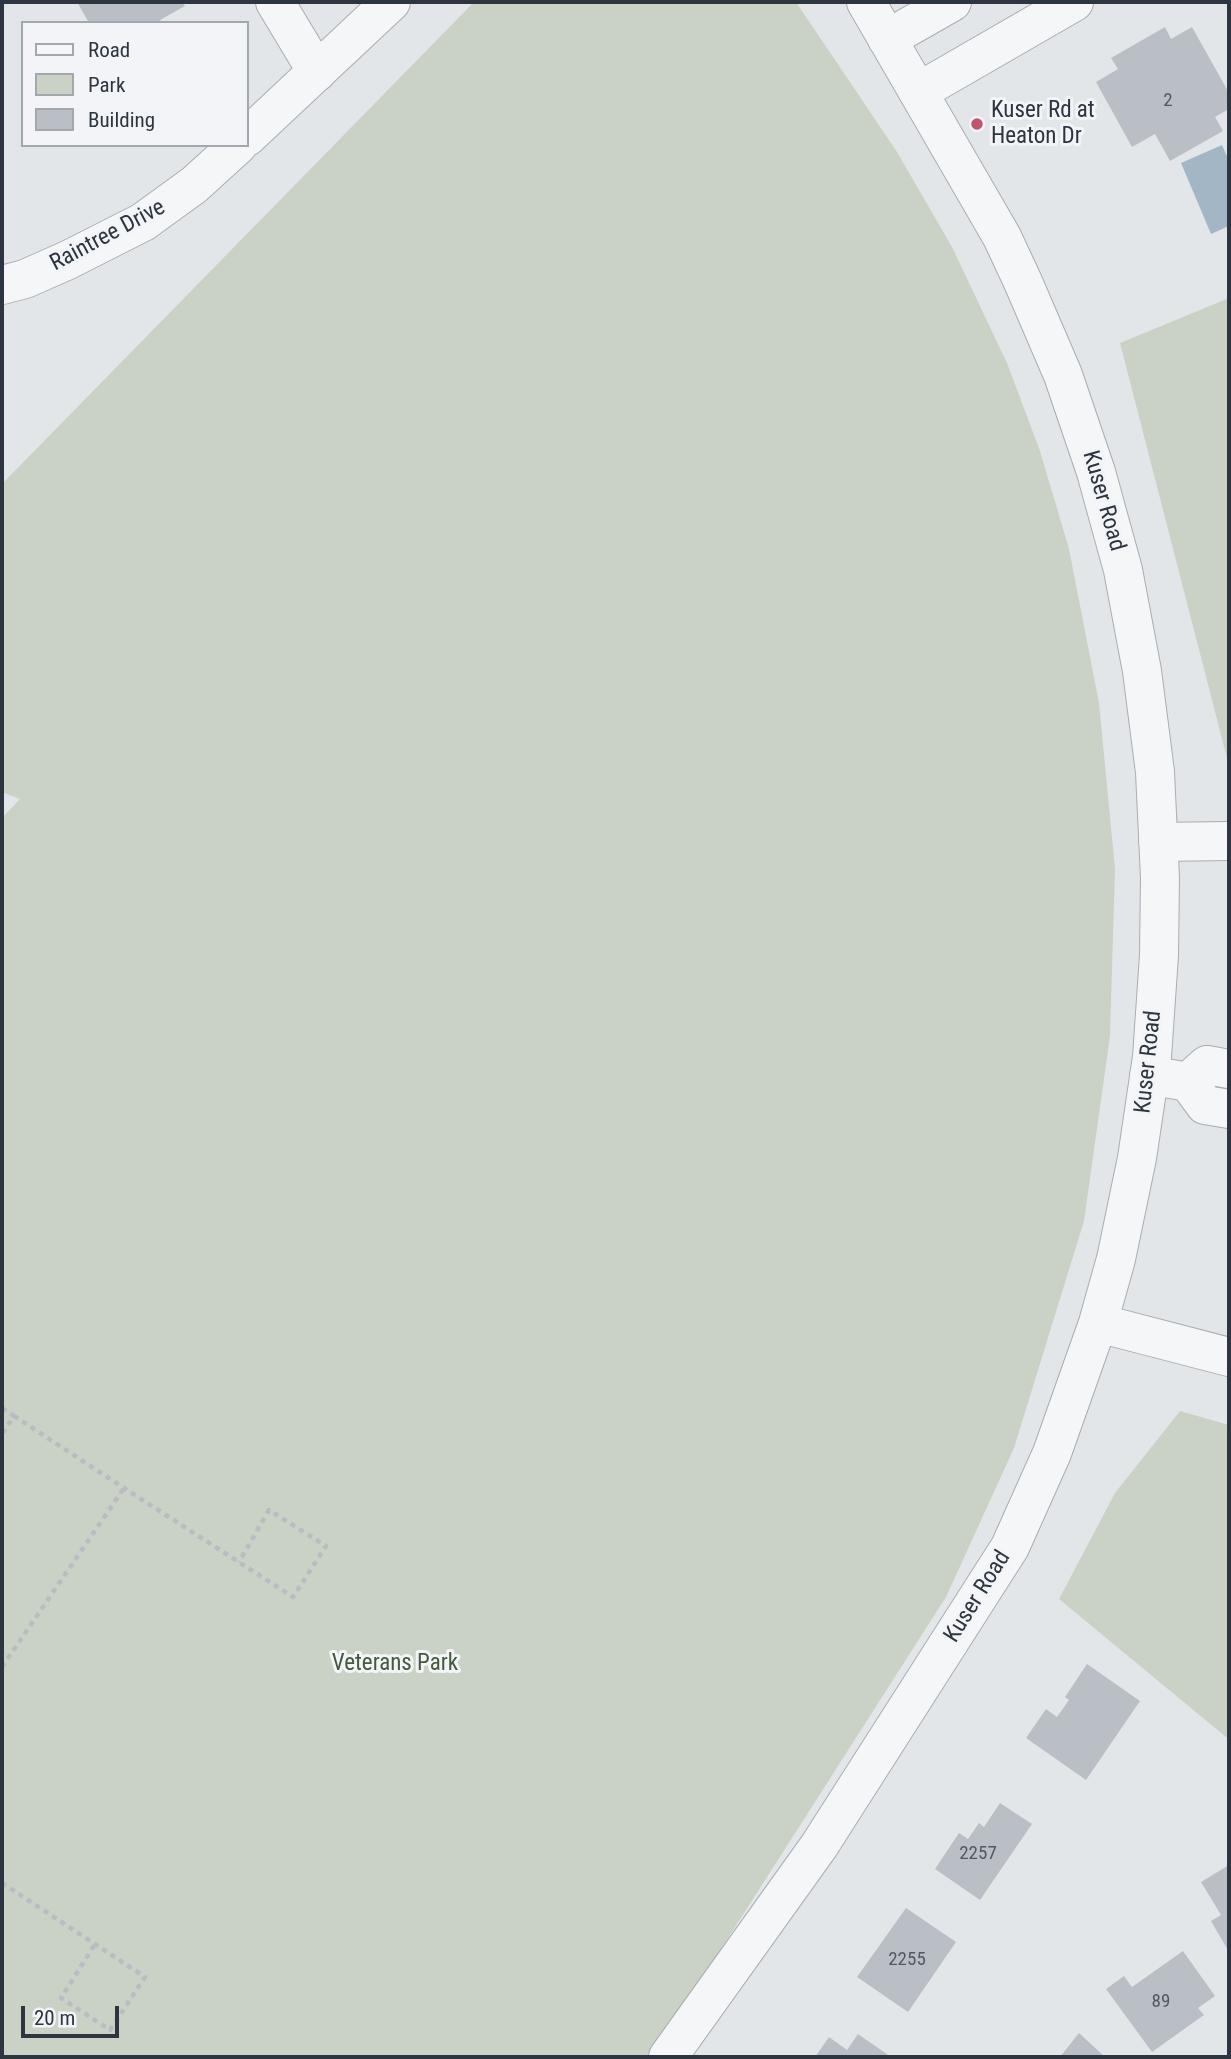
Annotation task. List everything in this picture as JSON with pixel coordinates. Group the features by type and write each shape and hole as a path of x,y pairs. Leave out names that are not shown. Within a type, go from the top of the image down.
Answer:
{"street":[{"path":"275,2 317,72"},
{"path":"248,136 391,2"},
{"name":"Kuser Road","path":"668,2057 818,1846 1010,1547 1052,1453 1098,1323 1116,1259 1137,1158 1149,1075 1159,955 1155,772 1142,671 1123,570 1096,472 1063,375 1023,282 1002,237 866,2"},
{"path":"887,38 952,2"},
{"path":"918,92 1074,2"},
{"name":"Raintree Drive","path":"2,285 25,279 68,260 143,222 194,185 236,147"},
{"path":"1158,842 1229,841"},
{"path":"1188,1082 1207,1065 1229,1069"},
{"path":"1149,1075 1188,1082 1205,1105 1229,1109"},
{"path":"1098,1323 1229,1357"}],"path":[{"path":"2,1408 180,1525 293,1597 326,1546 269,1510 239,1562"},
{"path":"2,1434 14,1416"},
{"path":"2,1667 124,1488"},
{"path":"2,1883 95,1944 145,1977 110,2030 61,1998 95,1944"}],"green space":[{"name":"Veterans Park","path":"474,2 796,2 897,152 952,247 1007,363 1040,451 1069,549 1099,703 1115,869 1110,1036 1084,1221 1014,1448 946,1597 652,2057 2,2057 2,818 20,799 2,792 2,484"},
{"path":"1229,298 1229,766 1120,343"},
{"path":"1180,1411 1229,1425 1229,1737 1059,1599 1115,1493"}],"water":[{"path":"1222,145 1229,161 1229,226 1211,234 1181,163"}],"building":[{"path":"77,2 182,2 185,6 161,21 88,21"},
{"path":"1165,27 1171,39 1192,27 1229,93 1229,109 1215,117 1223,131 1170,161 1155,134 1132,147 1096,82 1118,69 1111,58"},
{"path":"1087,1664 1140,1701 1086,1780 1026,1738 1046,1709 1057,1717 1069,1700 1065,1697"},
{"path":"1000,1803 1032,1824 980,1900 935,1869 959,1833 968,1839 979,1823 984,1827"},
{"path":"1229,1865 1229,1952 1211,1921 1221,1915 1201,1882"},
{"path":"906,1908 956,1942 908,2012 857,1977"},
{"path":"1183,1951 1215,1996 1198,2008 1204,2015 1152,2052 1106,1989 1124,1976 1132,1987"},
{"path":"1079,2033 1105,2057 1060,2057"},
{"path":"858,2034 891,2057 815,2057 829,2037 847,2050"}],"place":[{"name":"Kuser Rd at Heaton Dr","path":"977,124"}]}
